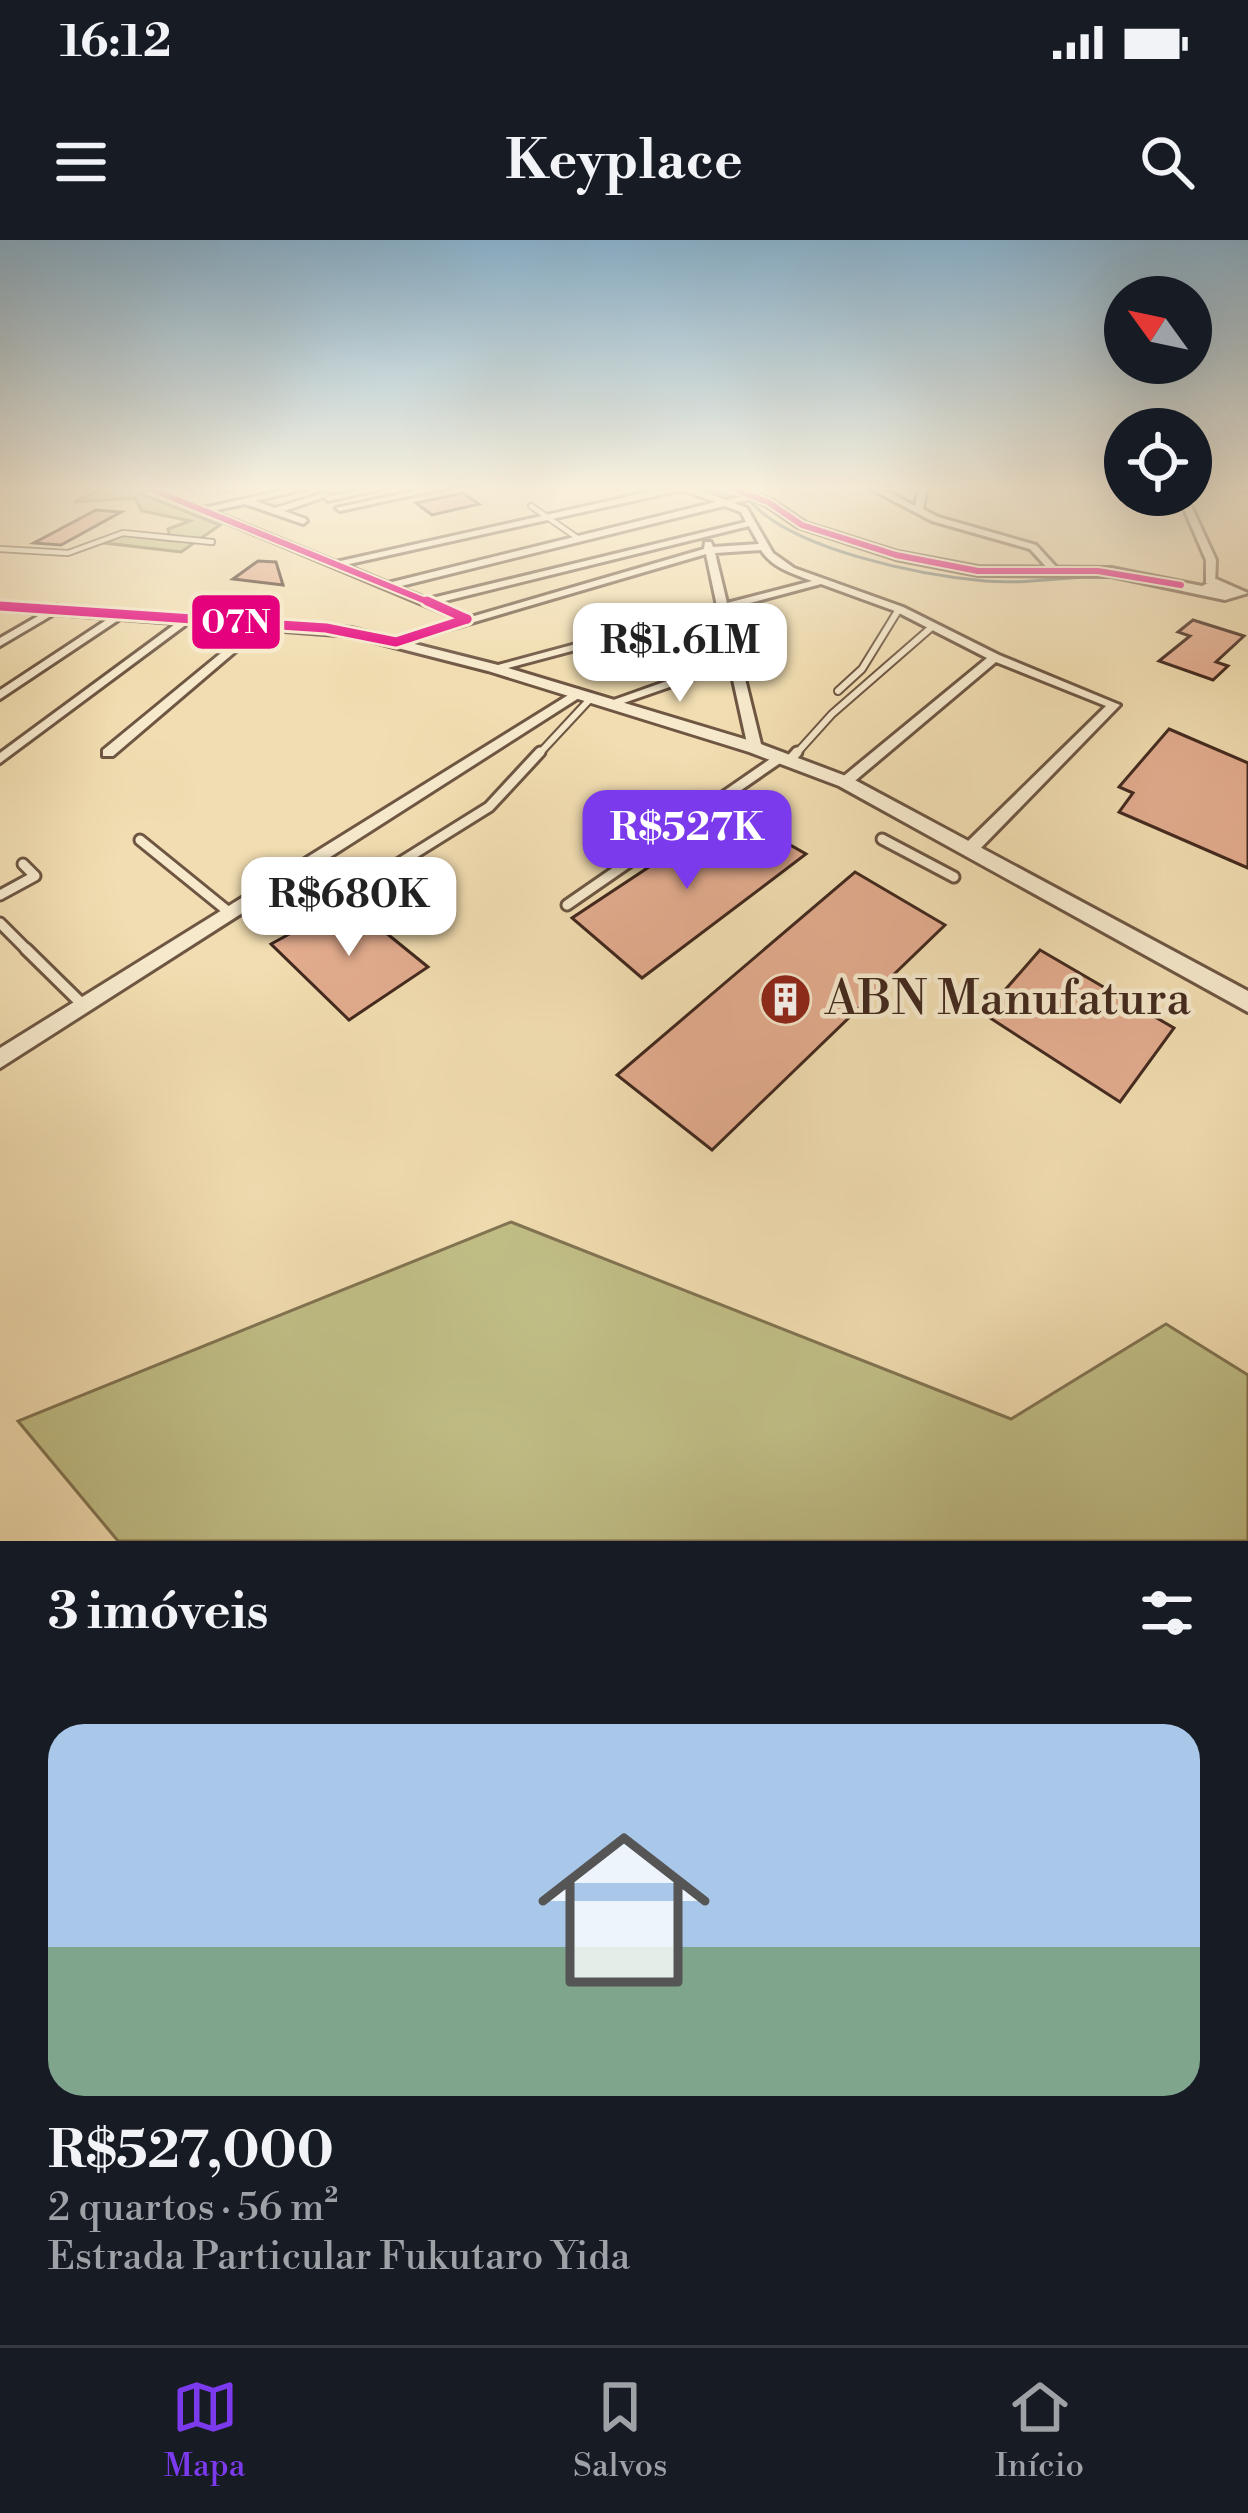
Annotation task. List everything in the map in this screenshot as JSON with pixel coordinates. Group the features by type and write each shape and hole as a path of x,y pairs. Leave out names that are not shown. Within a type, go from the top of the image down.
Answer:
{"street":[{"path":"299,548 467,619"},
{"path":"339,564 411,548"},
{"path":"391,585 544,548"},
{"path":"428,602 636,548"},
{"path":"396,642 710,550 750,548"},
{"path":"764,548 780,564 818,582 899,609 995,657 1114,705 970,849"},
{"path":"873,548 978,571 1111,572 1228,591"},
{"path":"1034,548 1054,570"},
{"path":"1206,548 1228,591"},
{"path":"535,550 560,567"},
{"path":"710,550 755,748"},
{"path":"494,668 721,604 818,582"},
{"path":"0,606 265,623 396,642 755,748 844,782 1248,1002"},
{"path":"0,643 57,608"},
{"path":"0,695 124,613"},
{"path":"2,756 190,618"},
{"path":"108,753 265,623"},
{"path":"844,782 995,657"},
{"path":"0,1059 287,876 594,697 734,661"}],"lane":[{"path":"0,549 68,553 83,548"},
{"path":"838,691 862,669 899,609"},
{"path":"567,905 785,759 933,626"},
{"path":"287,876 334,888 372,880 489,807 594,697"},
{"path":"882,839 954,878"},
{"path":"140,840 230,913"},
{"path":"0,895 35,876 22,863"},
{"path":"0,923 84,1006"}],"shaded area":[{"path":"145,548 187,548 181,552"},
{"path":"511,1222 1011,1419 1166,1324 1248,1375 1248,1541 118,1541 18,1421"}],"building":[{"path":"258,561 276,562 283,585 233,579"},
{"path":"1193,620 1244,636 1216,662 1228,666 1213,680 1159,661 1190,636 1178,632"},
{"path":"1169,729 1248,763 1248,868 1119,812 1133,793 1119,787"},
{"path":"732,812 806,854 642,978 572,918"},
{"name":"ABN Manufatura","path":"855,872 945,925 712,1150 617,1075"},
{"path":"348,902 428,967 349,1020 271,944"},
{"path":"1040,950 1174,1028 1120,1102 984,1014"}],"waterway":[{"path":"831,548 958,578 999,582 1097,576"}],"transit line":[{"name":"07N","path":"304,548 467,619"},
{"name":"07N","path":"873,548 978,571 1098,571 1181,585"},
{"name":"07N","path":"0,606 326,628 396,642 467,619"}],"place":[{"name":"ABN Manufatura","path":"786,1000"}]}
